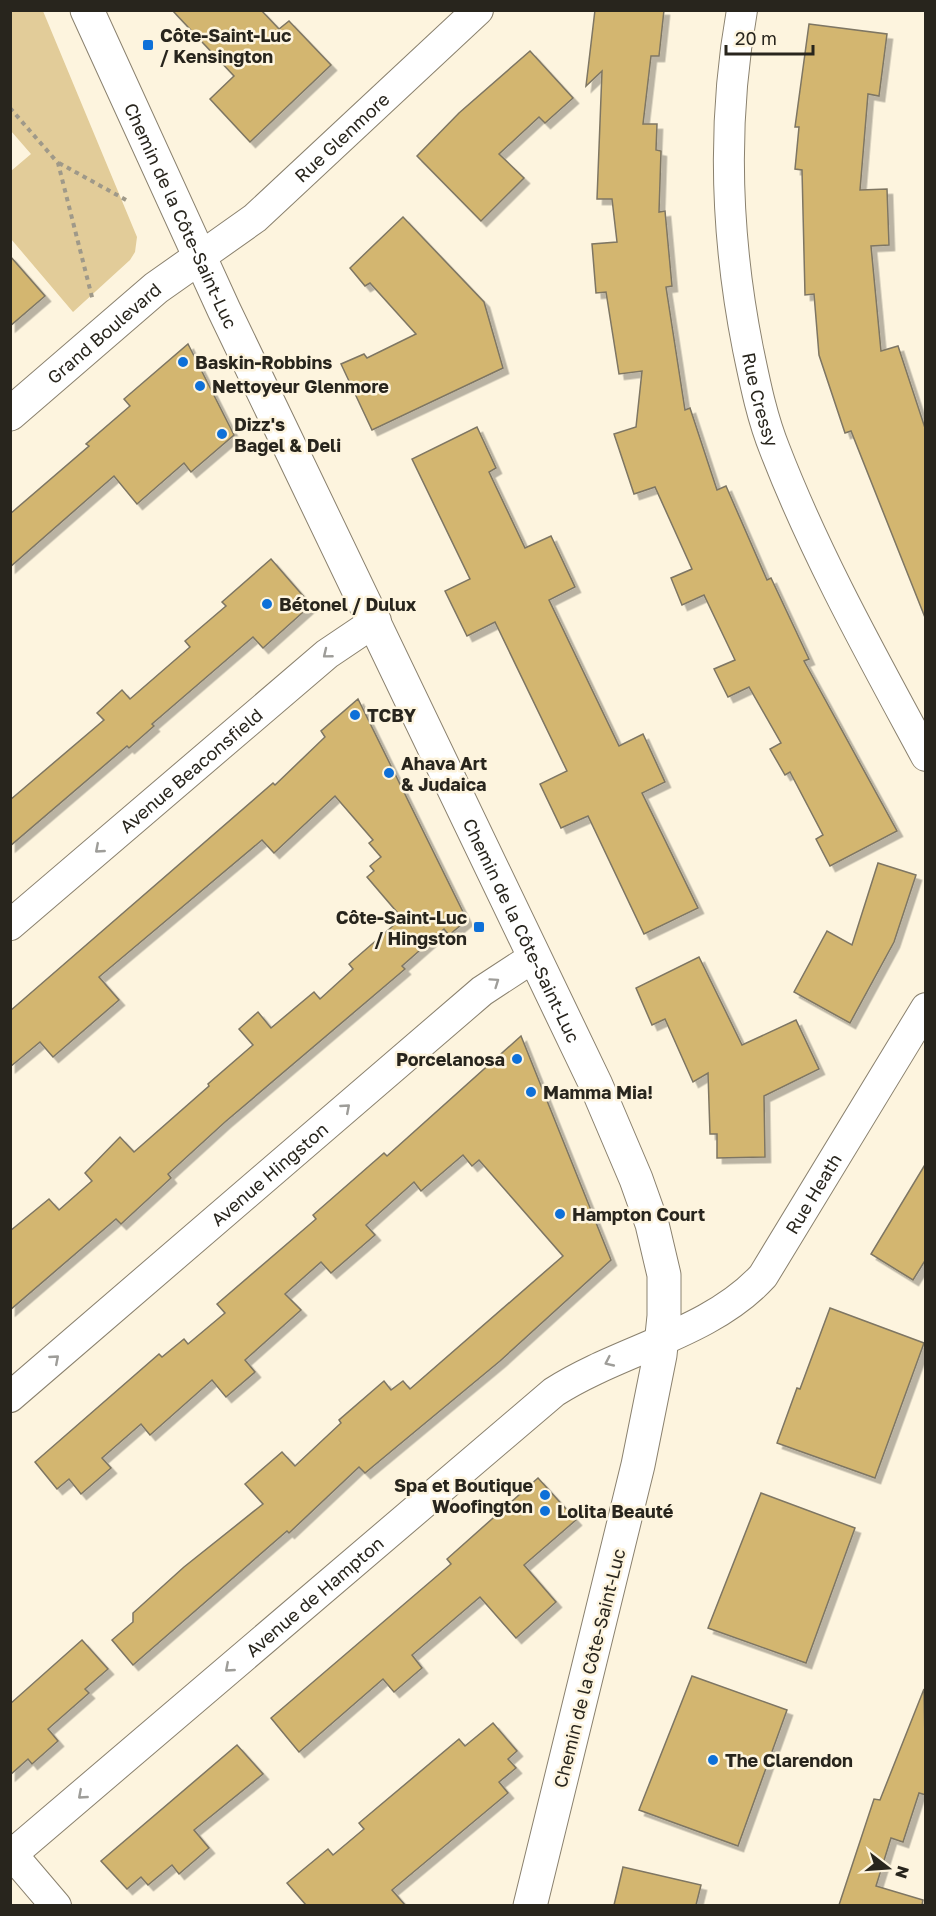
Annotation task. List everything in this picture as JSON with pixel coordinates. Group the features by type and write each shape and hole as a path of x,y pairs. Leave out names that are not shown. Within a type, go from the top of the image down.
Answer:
{"main road":[{"name":"Chemin de la Côte-Saint-Luc","path":"87,10 200,257 596,1085 645,1202 664,1275 662,1339 638,1466 530,1905"},
{"name":"Grand Boulevard","path":"10,414 156,288 200,257"}],"street":[{"name":"Rue Glenmore","path":"200,257 255,218 478,10"},
{"name":"Rue Cressy","path":"742,10 732,64 729,195 738,294 760,403 774,449 843,603 926,756"},
{"name":"Avenue Beaconsfield","path":"10,925 327,654 375,621"},
{"name":"Avenue Hingston","path":"10,1397 482,991 534,957"},
{"name":"Rue Heath","path":"662,1339 735,1301 763,1276 926,1008"},
{"name":"Avenue de Hampton","path":"11,1854 531,1409 578,1377 662,1339"},
{"path":"11,1854 56,1905"}],"path":[{"path":"10,108 58,163 128,201"},
{"path":"58,163 92,300"}],"shaded area":[{"path":"11,10 43,11 137,237 135,252 130,260 73,312 11,239 11,171 31,154 11,131"}],"building":[{"path":"172,10 261,10 279,29 289,21 331,65 250,142 210,99 234,76"},
{"path":"595,10 664,10 659,56 651,56 643,124 657,124 656,150 661,151 659,212 665,211 672,286 666,287 685,410 690,408 717,490 726,486 767,580 771,578 809,659 804,661 897,831 830,866 816,839 823,835 790,772 785,775 770,749 781,743 749,687 728,697 714,669 735,660 704,595 682,605 671,578 692,569 655,487 634,494 614,434 636,427 642,371 619,374 606,292 596,293 592,244 617,242 612,199 597,199 602,71 586,86"},
{"path":"809,24 887,34 879,96 868,94 860,190 887,189 889,245 871,246 881,351 898,346 926,431 926,620 851,431 845,433 819,355 814,294 805,295 802,170 795,169 799,127 795,127"},
{"path":"530,51 573,98 545,123 539,117 499,154 524,178 481,221 417,156 459,113"},
{"path":"403,217 484,302 503,368 372,430 341,364 364,354 367,358 416,334 370,283 365,286 350,268"},
{"path":"10,256 45,296 10,326"},
{"path":"188,344 234,435 191,472 184,463 137,504 114,476 10,567 10,514 89,446 86,444 130,406 124,399"},
{"path":"477,427 496,468 489,472 525,548 551,536 575,587 549,600 619,746 643,734 665,782 642,793 698,908 644,934 588,816 561,828 540,784 567,771 495,622 467,636 445,591 470,579 412,459"},
{"path":"271,559 311,605 263,648 253,637 152,724 154,726 129,748 127,746 10,846 10,800 104,720 97,713 122,690 130,699 190,647 185,641 226,606 222,602"},
{"path":"358,699 467,920 449,935 444,929 402,966 405,969 225,1122 168,1174 171,1178 121,1224 116,1219 10,1310 10,1231 49,1199 59,1210 92,1181 85,1173 120,1137 134,1152 209,1086 208,1084 253,1045 239,1029 258,1012 271,1028 314,992 320,999 353,969 349,964 402,918 367,877 374,871 370,866 381,857 369,843 373,840 335,796 274,853 262,840 99,977 119,1000 53,1057 40,1042 10,1067 10,1011 273,783 275,785 325,737 321,731"},
{"path":"878,863 916,875 894,942 850,1023 794,992 827,931 852,945"},
{"path":"699,957 742,1045 796,1020 819,1069 764,1096 765,1157 717,1158 717,1134 710,1134 708,1073 693,1082 665,1019 652,1025 636,988"},
{"path":"521,1036 611,1260 500,1361 365,1473 359,1467 289,1533 287,1531 133,1665 112,1640 133,1622 133,1613 184,1567 263,1504 245,1484 282,1452 295,1466 341,1423 339,1420 384,1381 391,1390 403,1381 410,1389 563,1256 479,1160 472,1166 463,1155 421,1191 414,1182 366,1225 375,1235 331,1273 321,1262 285,1294 301,1310 245,1360 255,1372 226,1397 212,1380 150,1435 141,1424 102,1458 111,1468 81,1494 69,1479 57,1489 35,1462 159,1354 162,1357 184,1339 188,1344 225,1313 217,1304 316,1219 313,1215 384,1153 387,1156"},
{"path":"926,1163 926,1259 913,1280 871,1254"},
{"path":"830,1308 924,1343 875,1478 777,1443"},
{"path":"538,1478 576,1520 524,1565 556,1602 516,1638 480,1597 412,1655 422,1668 394,1692 383,1679 299,1752 271,1718 451,1564 447,1559"},
{"path":"761,1493 855,1528 806,1663 708,1628"},
{"path":"82,1640 108,1669 85,1689 89,1693 48,1729 58,1741 32,1764 28,1759 10,1775 10,1704"},
{"name":"The Clarendon","path":"692,1676 787,1710 738,1846 639,1810"},
{"path":"924,1689 926,1795 919,1793 903,1842 891,1838 876,1886 923,1900 922,1905 839,1905 874,1799 880,1800"},
{"path":"493,1723 517,1751 508,1759 516,1768 499,1782 508,1793 392,1890 405,1905 306,1905 287,1883 328,1849 333,1855 364,1829 359,1823 459,1739 465,1746"},
{"path":"237,1745 263,1774 194,1830 209,1848 179,1874 172,1865 148,1885 141,1877 127,1889 101,1861"},
{"path":"623,1867 701,1885 696,1905 614,1905"}],"place":[{"name":"Côte-Saint-Luc / Kensington","path":"148,45"},
{"name":"Baskin-Robbins","path":"183,362"},
{"name":"Nettoyeur Glenmore","path":"200,386"},
{"name":"Dizz's Bagel & Deli","path":"222,434"},
{"name":"Bétonel / Dulux","path":"267,604"},
{"name":"TCBY","path":"355,715"},
{"name":"Ahava Art & Judaica","path":"389,773"},
{"name":"Côte-Saint-Luc / Hingston","path":"479,927"},
{"name":"Porcelanosa","path":"517,1059"},
{"name":"Mamma Mia!","path":"531,1092"},
{"name":"Hampton Court","path":"560,1214"},
{"name":"Spa et Boutique Woofington","path":"545,1495"},
{"name":"Lolita Beauté","path":"545,1511"},
{"name":"The Clarendon","path":"713,1760"}]}
